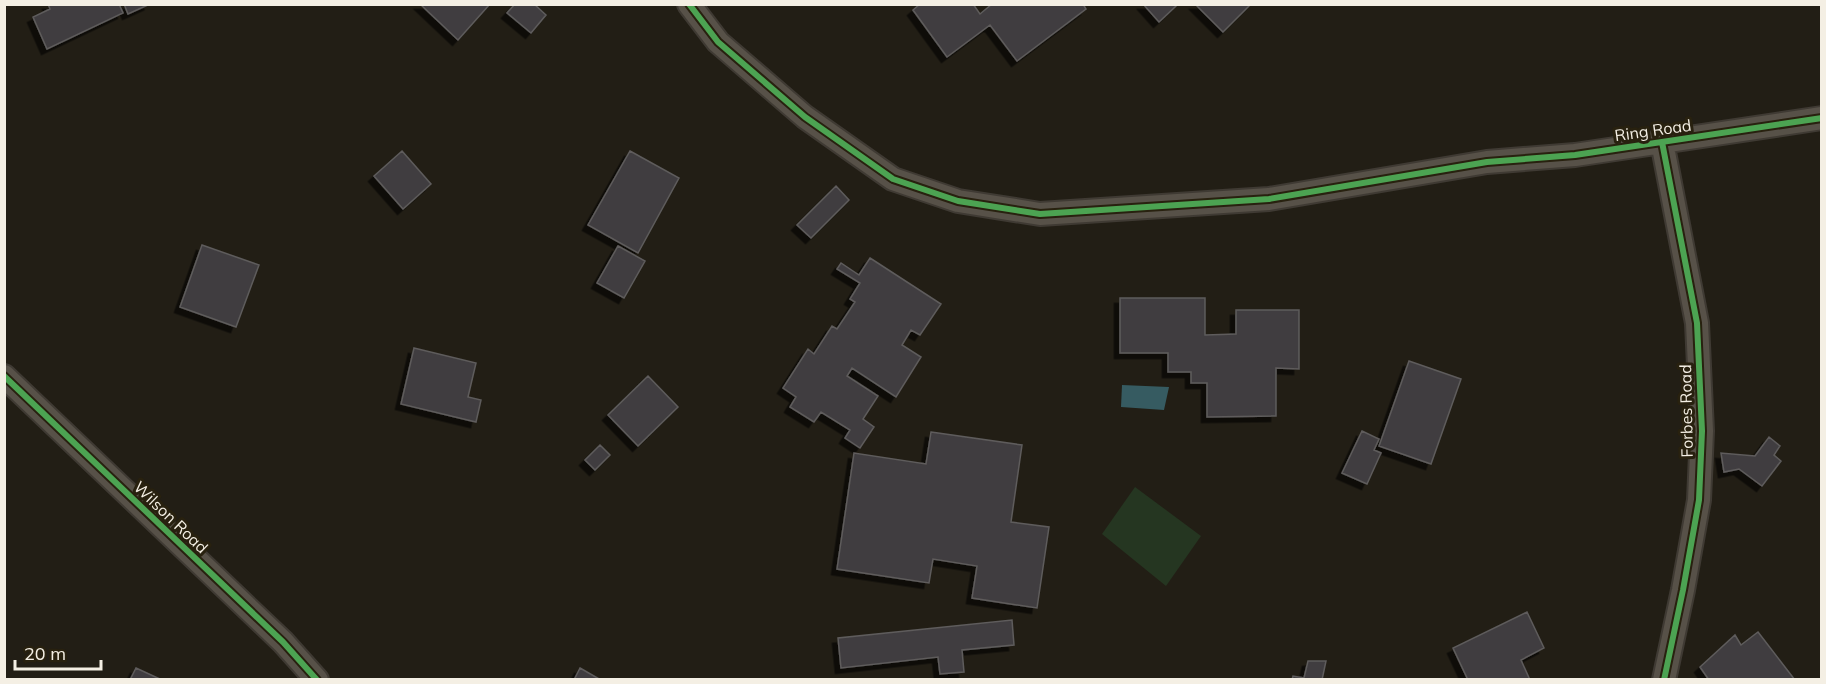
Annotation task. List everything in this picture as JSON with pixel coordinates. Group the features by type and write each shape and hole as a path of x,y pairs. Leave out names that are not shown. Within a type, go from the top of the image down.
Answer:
{"street":[{"name":"Ring Road","path":"689,4 718,42 805,117 893,179 958,201 1040,214 1269,199 1487,162 1575,155 1821,118"},
{"name":"Forbes Road","path":"1662,142 1697,323 1702,431 1699,500 1664,680"},
{"name":"Wilson Road","path":"4,376 283,642 317,680"}],"green space":[{"path":"1135,487 1201,536 1166,586 1102,534"}],"water":[{"path":"1122,385 1169,387 1164,410 1121,407"}],"building":[{"path":"48,4 119,4 123,13 47,49 33,17 50,9"},
{"path":"124,4 150,4 128,14"},
{"path":"420,4 490,4 458,40"},
{"path":"515,4 534,4 546,15 531,33 507,13"},
{"path":"920,4 973,4 980,14 992,4 1083,4 1086,9 1017,61 990,25 947,57 913,10"},
{"path":"1143,4 1175,4 1176,6 1159,22"},
{"path":"1195,4 1251,4 1223,32"},
{"path":"402,151 431,184 403,209 374,176"},
{"path":"630,151 679,178 638,253 588,225"},
{"path":"836,186 849,200 811,238 797,225"},
{"path":"202,245 259,265 236,327 180,307"},
{"path":"618,246 645,261 624,298 597,283"},
{"path":"870,258 941,304 920,335 911,330 902,345 921,357 896,397 852,368 847,376 878,396 863,419 874,427 860,448 845,438 850,430 821,412 814,422 790,407 796,397 783,388 808,349 814,354 832,326 837,329 855,302 850,299 860,283 837,269 841,263 859,275"},
{"path":"1120,298 1205,298 1205,335 1236,334 1236,310 1299,310 1299,369 1276,368 1276,416 1207,417 1207,383 1191,383 1191,372 1168,372 1168,353 1120,353"},
{"path":"414,348 476,363 468,397 481,400 476,422 401,404"},
{"path":"1409,361 1461,379 1431,464 1379,446"},
{"path":"648,376 678,407 638,446 608,415"},
{"path":"1362,431 1379,439 1374,450 1381,453 1367,484 1342,473"},
{"path":"931,432 1022,445 1011,522 1049,527 1037,608 972,598 977,566 933,559 929,583 837,569 854,453 926,464"},
{"path":"1769,437 1780,446 1774,455 1781,461 1762,486 1739,469 1724,472 1721,453 1755,456"},
{"path":"600,445 610,455 595,470 585,460"},
{"path":"1527,612 1544,648 1521,660 1530,680 1468,680 1453,648"},
{"path":"1012,620 1014,645 962,650 964,672 940,674 938,657 841,668 838,638"},
{"path":"1758,632 1795,680 1709,680 1700,667 1735,635 1741,645"},
{"path":"1308,661 1326,661 1322,680 1292,680 1293,676 1304,678"},
{"path":"136,668 162,680 130,680"},
{"path":"580,668 601,680 574,680"}],"cycle path":[{"path":"689,4 718,42 805,117 893,179 958,201 1040,214 1269,199 1487,162 1575,155 1822,118"},
{"path":"1662,142 1697,323 1702,431 1699,500 1664,680"},
{"path":"4,376 283,642 317,680"}]}
